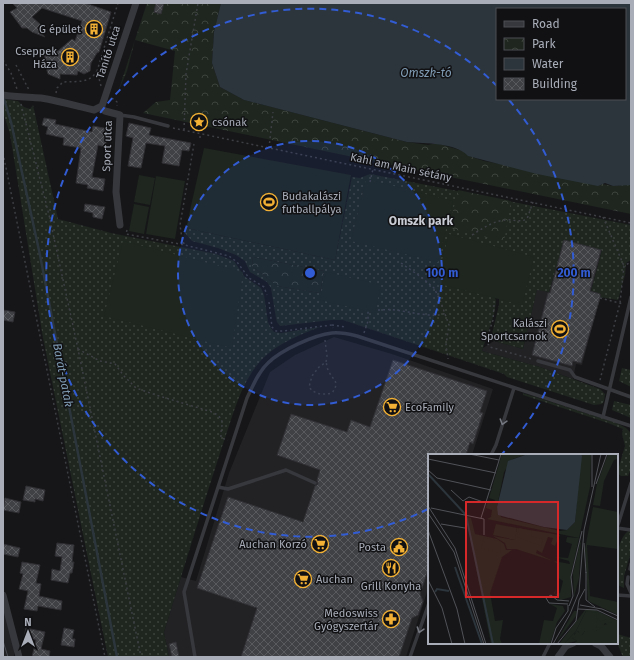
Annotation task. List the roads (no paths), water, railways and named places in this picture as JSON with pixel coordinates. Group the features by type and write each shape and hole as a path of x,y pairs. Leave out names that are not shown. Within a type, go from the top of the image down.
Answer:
{"street":[{"name":"Tanító utca","path":"100,107 102,106 136,3"},
{"name":"Sport utca","path":"3,95 54,100 94,110 100,107 105,111 120,115 116,192 122,226"},
{"path":"3,595 19,657"},
{"path":"558,657 566,646 571,644"},
{"path":"597,644 601,646 608,654"}],"lane":[{"path":"120,115 168,126"},
{"path":"603,417 631,297"},
{"path":"195,657 184,592 247,398 258,375 268,363 290,348 309,339 333,333 344,333 631,426"},
{"path":"538,360 570,370 575,377 631,397"},
{"path":"492,454 496,445 514,388"},
{"path":"218,487 228,489 286,470 315,483"},
{"path":"618,525 631,483"},
{"path":"618,528 631,530"},
{"path":"630,569 631,564"},
{"path":"618,595 631,595 627,584 628,577"},
{"path":"410,657 428,606"},
{"path":"543,657 550,644"},
{"path":"604,644 608,654"}],"water":[{"name":"Omszk-tó","path":"221,3 631,3 631,185 613,186 605,183 598,186 537,174 468,156 456,148 407,142 244,100 220,87 212,63 214,32"}],"waterway":[{"name":"Barát-patak","path":"3,96 11,122 40,255 117,657"}],"tram line":[{"path":"3,641 8,657"}],"place":[{"name":"G épület","path":"94,29"},
{"name":"Cseppek Háza","path":"70,57"},
{"name":"csónak","path":"199,122"},
{"name":"Budakalászi futballpálya","path":"269,202"},
{"name":"Kalászi Sportcsarnok","path":"560,329"},
{"name":"EcoFamily","path":"392,407"},
{"name":"Auchan Korzó","path":"320,544"},
{"name":"Posta","path":"399,547"},
{"name":"Grill Konyha","path":"391,568"},
{"name":"Auchan","path":"303,579"},
{"name":"Medoswiss Gyógyszertár","path":"391,619"}],"district":[{"name":"Omszk park","path":"421,221"}]}
